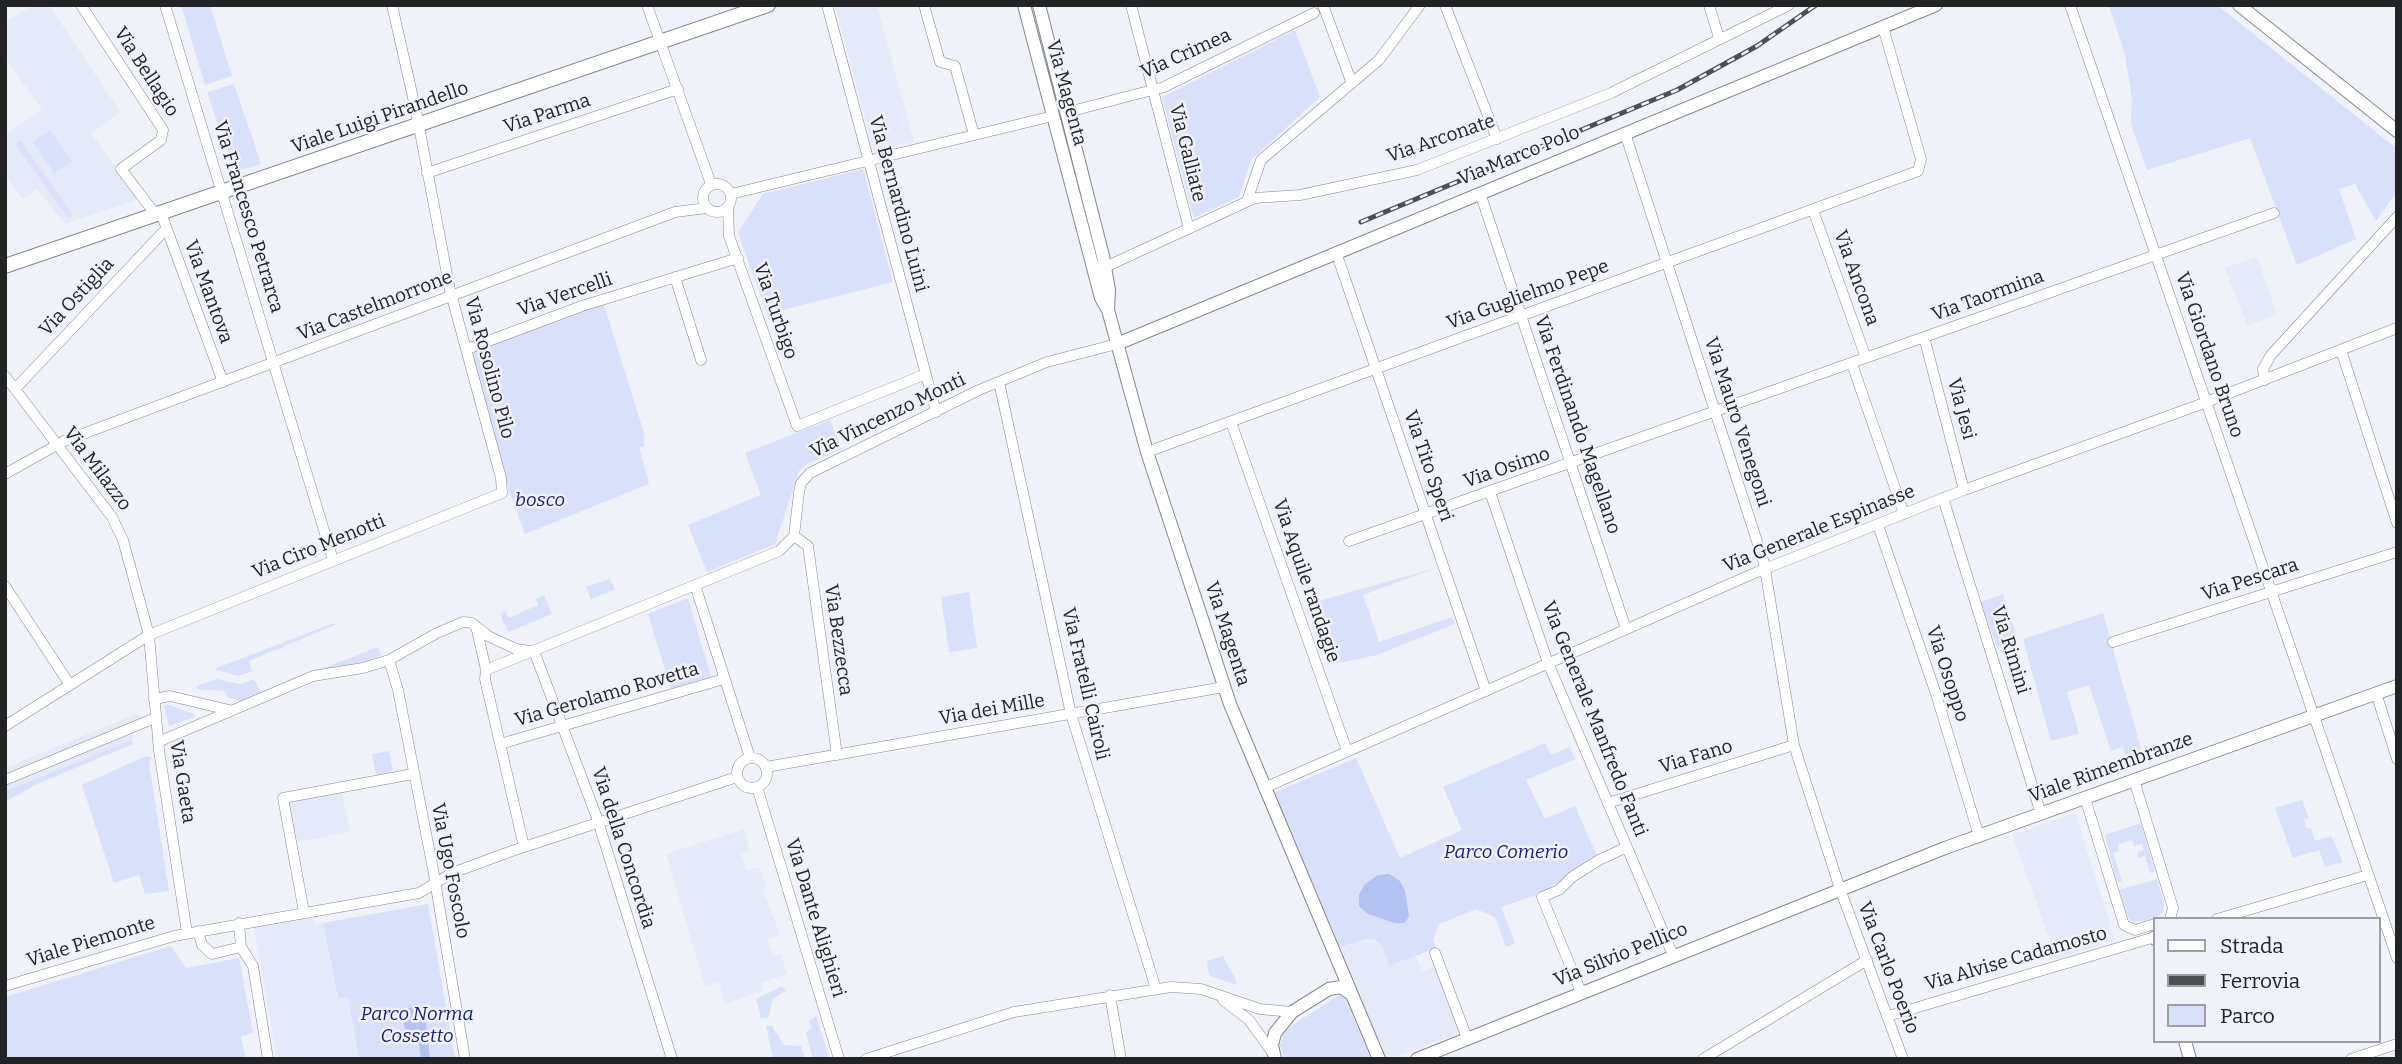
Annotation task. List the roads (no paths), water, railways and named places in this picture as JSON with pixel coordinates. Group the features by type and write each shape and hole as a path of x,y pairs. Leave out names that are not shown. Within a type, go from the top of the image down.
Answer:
{"main road":[{"name":"Viale Luigi Pirandello","path":"5,266 768,5"}],"street":[{"name":"Via Bellagio","path":"81,5 163,130 161,140 121,169 158,214"},
{"name":"Via Francesco Petrarca","path":"166,5 333,560"},
{"name":"Via Rosolino Pilo","path":"392,5 452,296 467,349 466,359 501,478 502,493"},
{"path":"647,5 711,184"},
{"name":"Via Bernardino Luini","path":"827,5 936,412"},
{"path":"924,5 940,62 955,66 974,135"},
{"name":"Via Magenta","path":"1024,5 1053,116 1099,269"},
{"name":"Via Magenta","path":"1039,5 1068,113 1103,302 1108,310 1147,452 1224,687 1264,788 1380,1058"},
{"name":"Via Galliate","path":"1131,5 1189,229"},
{"path":"1323,5 1352,81"},
{"path":"1247,201 1261,160 1381,57 1420,5"},
{"path":"1446,5 1497,139"},
{"path":"1709,5 1719,38"},
{"name":"Via Arconate","path":"1099,269 1247,201 1260,197 1300,195 1413,171 1497,139 1609,94 1789,5"},
{"name":"Via Marco Polo","path":"1117,344 1936,5"},
{"name":"Via Giordano Bruno","path":"2070,5 2397,958"},
{"path":"2239,5 2397,131"},
{"name":"Via Crimea","path":"1068,113 1153,91 1314,13"},
{"name":"Via Guglielmo Pepe","path":"1147,452 1920,169 1921,159 1882,27"},
{"name":"Via Parma","path":"427,173 678,89"},
{"path":"731,194 1053,116"},
{"name":"Via Mauro Venegoni","path":"1625,133 1765,569 1794,745 1840,889"},
{"path":"711,184 721,184 731,194"},
{"path":"711,184 702,195 707,208 716,212 728,207 731,194"},
{"name":"Via Ferdinando Magellano","path":"1480,193 1626,629"},
{"name":"Via Turbigo","path":"728,207 729,236 797,426 926,374"},
{"name":"Via Castelmorrone","path":"5,474 57,444 675,212 707,208"},
{"name":"Via Ancona","path":"1812,210 1866,358"},
{"name":"Via Taormina","path":"1716,413 2274,213"},
{"name":"Via Mantova","path":"158,214 223,382"},
{"path":"2265,380 2263,369 2268,359 2397,217"},
{"name":"Via Ostiglia","path":"9,382 166,229"},
{"name":"Via Tito Speri","path":"1336,253 1486,691"},
{"name":"Via Vercelli","path":"467,349 582,306 737,258"},
{"path":"675,277 701,359"},
{"name":"Via Generale Espinasse","path":"1264,788 1765,569 1943,498 2207,402 2397,328"},
{"name":"Via Jesi","path":"1924,337 1964,490"},
{"name":"Via Vincenzo Monti","path":"794,536 799,492 807,476 999,382 1047,362 1117,344"},
{"path":"2341,350 2396,518"},
{"path":"1852,364 1904,514"},
{"name":"Via Milazzo","path":"9,382 119,527 149,635"},
{"name":"Via Fratelli Cairoli","path":"999,382 1071,714 1156,989"},
{"name":"Via Osimo","path":"1349,541 1716,413"},
{"name":"Via Aquile randagie","path":"1231,422 1348,751"},
{"name":"Via Generale Manfredo Fanti","path":"1490,492 1548,663 1673,955"},
{"name":"Via Ciro Menotti","path":"5,726 149,635 502,493"},
{"name":"Via Rimini","path":"1943,498 2041,814"},
{"name":"Via Osoppo","path":"1878,524 1936,694 1979,836"},
{"path":"485,675 534,650 779,551 794,536"},
{"name":"Via Bezzecca","path":"794,536 806,542 808,547 837,755"},
{"name":"Via Pescara","path":"2113,642 2397,552"},
{"path":"695,585 750,758"},
{"path":"5,586 70,685"},
{"path":"158,742 313,676 363,668 389,660 463,622 476,626 516,649 534,650"},
{"path":"476,626 524,847"},
{"name":"Via Gaeta","path":"149,635 158,742 187,933"},
{"name":"Via della Concordia","path":"534,650 598,822 672,1059"},
{"name":"Via Ugo Foscolo","path":"389,660 398,690 465,1059"},
{"name":"Via Gerolamo Rovetta","path":"500,744 724,678"},
{"name":"Viale Rimembranze","path":"1840,889 1979,836 2397,686"},
{"name":"Via dei Mille","path":"766,767 1224,687"},
{"path":"2376,693 2397,760"},
{"path":"154,699 170,696 233,710"},
{"path":"197,725 204,717 202,705"},
{"path":"5,780 155,718"},
{"name":"Via Fano","path":"1608,803 1794,745"},
{"path":"750,758 760,760 766,767 765,780 757,787 747,787 737,777 739,766 750,758"},
{"path":"304,912 283,798 413,774"},
{"name":"Viale Piemonte","path":"5,986 138,945 187,933 419,893 452,873 737,777"},
{"path":"2134,780 2173,908 2170,917"},
{"name":"Via Dante Alighieri","path":"757,787 839,1059"},
{"path":"2085,798 2123,922 2135,930 2154,937"},
{"path":"1581,992 1542,897 1559,890 1569,880 1600,860 1627,848"},
{"path":"2224,917 2368,875"},
{"name":"Via Silvio Pellico","path":"1417,1059 1840,889"},
{"name":"Via Carlo Poerio","path":"1840,889 1903,1059"},
{"path":"239,923 240,947 253,965 268,1059"},
{"path":"2135,930 2154,924"},
{"path":"198,931 200,942 212,954 240,947"},
{"name":"Via Alvise Cadamosto","path":"1888,1016 2154,937"},
{"path":"1435,953 1466,1038"},
{"path":"1329,989 1339,975 1337,959"},
{"path":"1703,1059 1867,960"},
{"path":"866,1059 1014,1012 1156,989 1192,987 1260,1009 1292,1012"},
{"path":"1273,1056 1275,1033 1292,1012 1329,989 1341,987 1353,996"},
{"path":"1214,994 1250,1020 1273,1056"},
{"path":"1110,995 1121,1059"},
{"path":"2351,1059 2397,1044"}],"water":[{"path":"1389,874 1399,880 1405,891 1409,916 1405,923 1395,923 1368,914 1359,906 1359,895 1364,885 1378,875"},
{"path":"416,1006 425,1015 430,1059 421,1059 419,1044 407,1033 403,1023 405,1009"}],"railway":[{"path":"1361,222 1677,90 1757,46 1816,5"}],"park label":[{"name":"bosco","path":"540,501"},
{"name":"Parco Comerio","path":"1506,853"},
{"name":"Parco Norma Cossetto","path":"417,1026"}]}
